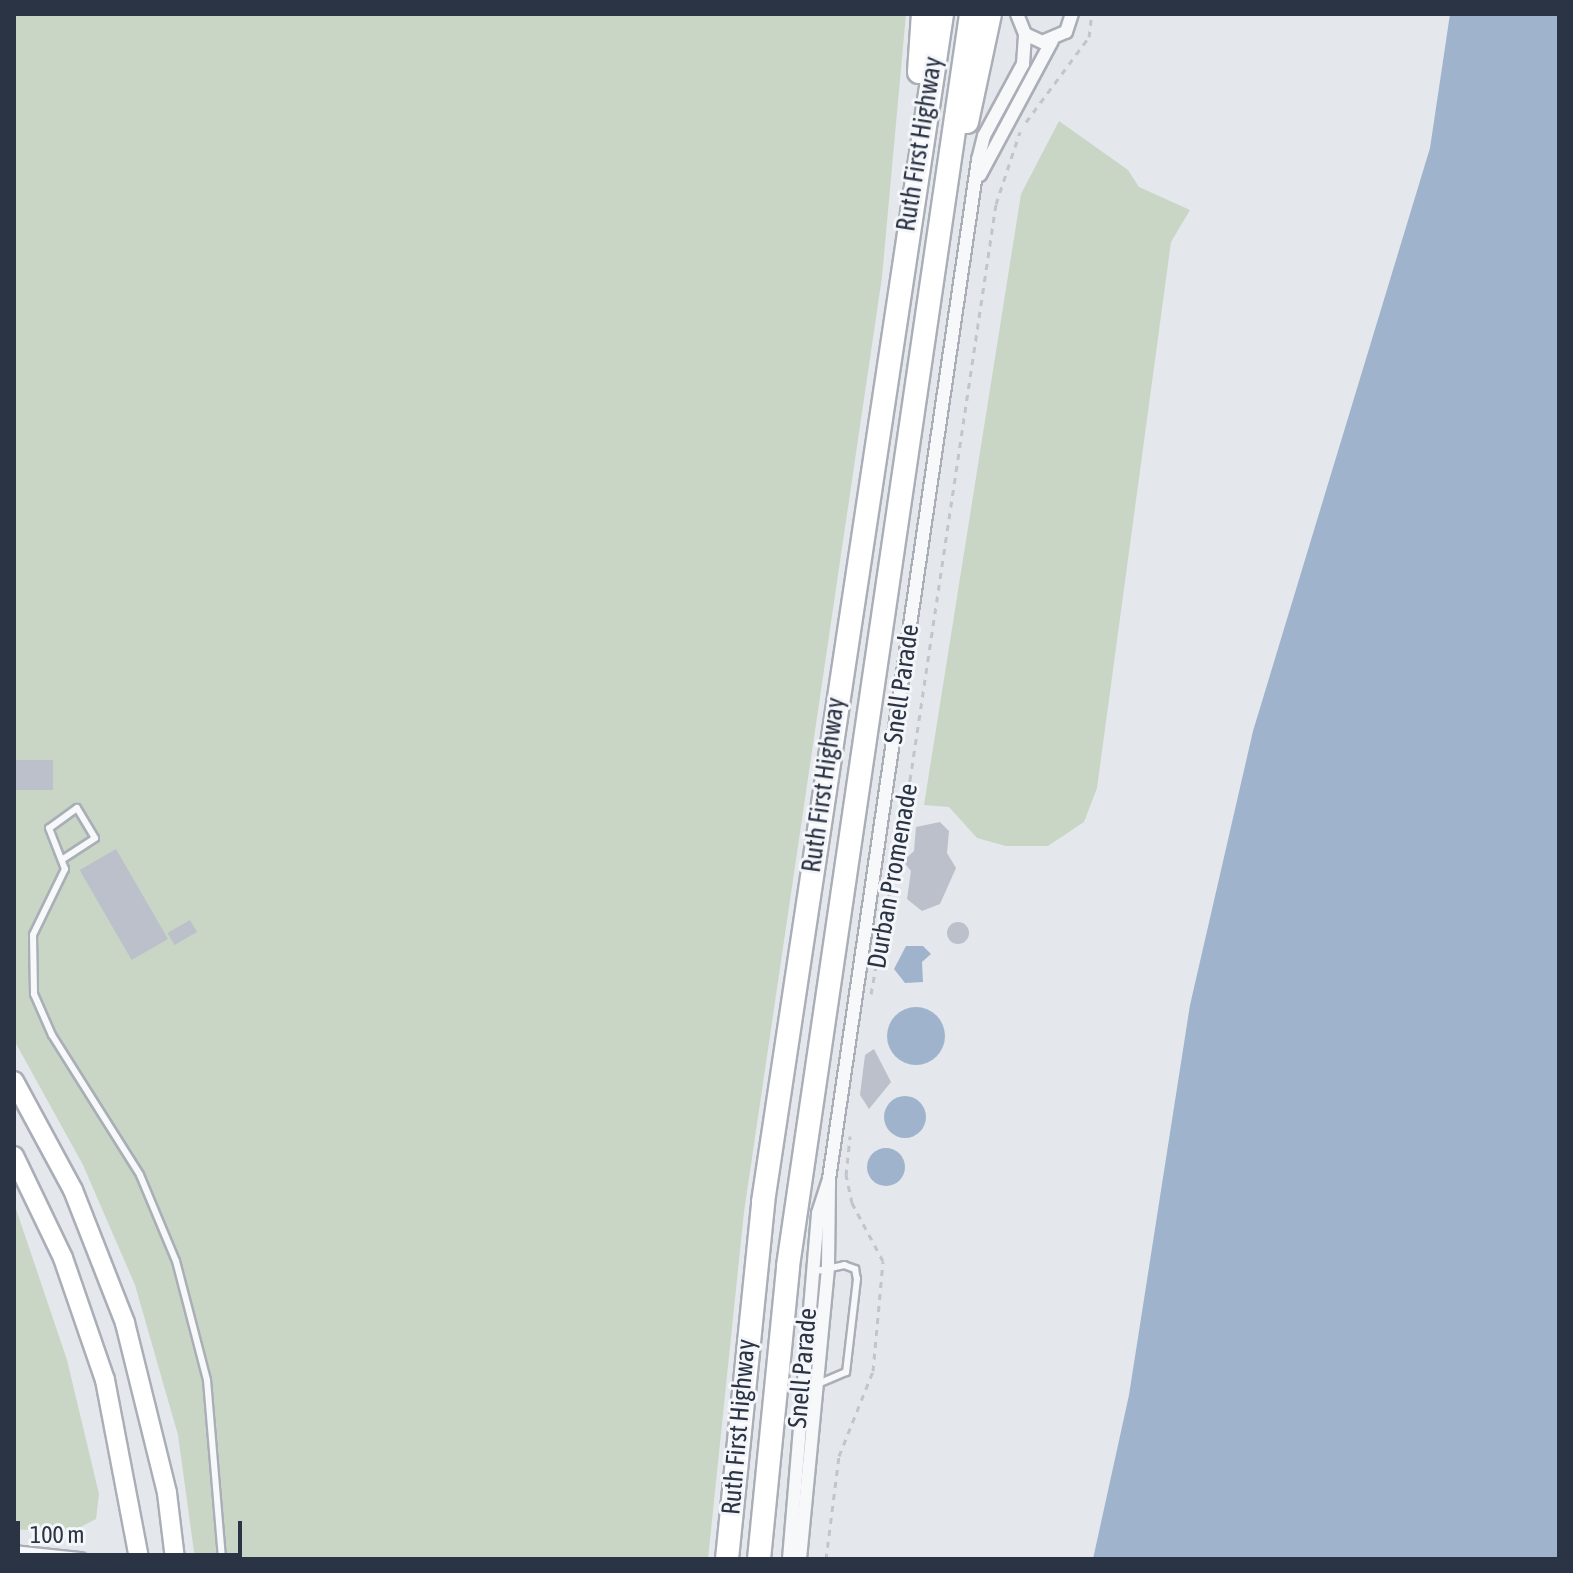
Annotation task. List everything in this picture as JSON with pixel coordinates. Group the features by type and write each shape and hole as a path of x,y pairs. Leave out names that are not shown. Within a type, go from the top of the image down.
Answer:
{"highway":[{"path":"918,149 923,14"},
{"name":"Ruth First Highway","path":"727,1559 763,1202 918,149 942,14"},
{"name":"Ruth First Highway","path":"759,1559 788,1266 937,226 971,14"},
{"path":"937,226 952,191 990,14"}],"main road":[{"path":"14,1081 73,1190 125,1323 161,1464 175,1559"},
{"path":"14,1156 63,1258 105,1380 139,1559"}],"street":[{"path":"1017,14 1025,34 1052,41"},
{"name":"Snell Parade","path":"974,189 1052,41 1066,32 1072,14"},
{"name":"Snell Parade","path":"800,1559 814,1385 828,1266 829,1179 974,189 984,136 1023,64 1025,34"},
{"name":"Snell Parade","path":"789,1559 818,1213 829,1179"},
{"path":"14,1552 81,1559"}],"lane":[{"path":"63,859 95,838 77,808 49,828 63,859 62,877 33,935 34,994 52,1035 140,1175 176,1261 207,1380 222,1559"},
{"path":"812,1272 828,1266 850,1266 857,1273 848,1366 838,1379 814,1385"}],"path":[{"name":"Durban Promenade","path":"869,1007 910,780 996,204 1021,128 1089,37 1092,14"},
{"path":"826,1559 839,1456 873,1371 883,1261 848,1185 852,1122"}],"green space":[{"path":"14,14 906,14 882,277 744,1212 708,1559 195,1559 178,1435 135,1285 83,1165 14,1040"},
{"path":"1059,121 1128,170 1139,187 1190,210 1171,242 1097,788 1084,822 1048,846 1006,846 977,838 949,807 924,805 1021,194"},
{"path":"14,1203 67,1360 99,1494 96,1519 69,1533 14,1529"}],"water":[{"path":"1450,14 1559,14 1559,1559 1093,1559 1129,1395 1190,1005 1253,731 1430,148"},
{"path":"906,946 923,946 931,954 922,962 923,982 905,983 894,969"},
{"path":"916,1007 927,1009 936,1016 943,1025 943,1047 936,1056 927,1063 916,1065 905,1063 896,1056 889,1047 887,1036 889,1025 896,1016 905,1009"},
{"path":"905,1096 920,1102 926,1117 920,1132 905,1138 890,1132 884,1117 890,1102"},
{"path":"886,1148 899,1154 905,1167 899,1180 886,1186 873,1180 867,1167 873,1154"}],"building":[{"path":"14,760 53,760 53,790 14,790"},
{"path":"940,822 949,831 947,853 956,868 940,904 922,911 907,899 911,871 903,861 914,851 916,827"},
{"path":"116,849 168,939 132,960 80,870"},
{"path":"190,920 197,932 174,945 167,933"},
{"path":"954,922 962,922 969,933 962,944 954,944 947,937 947,929"},
{"path":"874,1049 891,1082 869,1109 860,1095 865,1055"}]}
